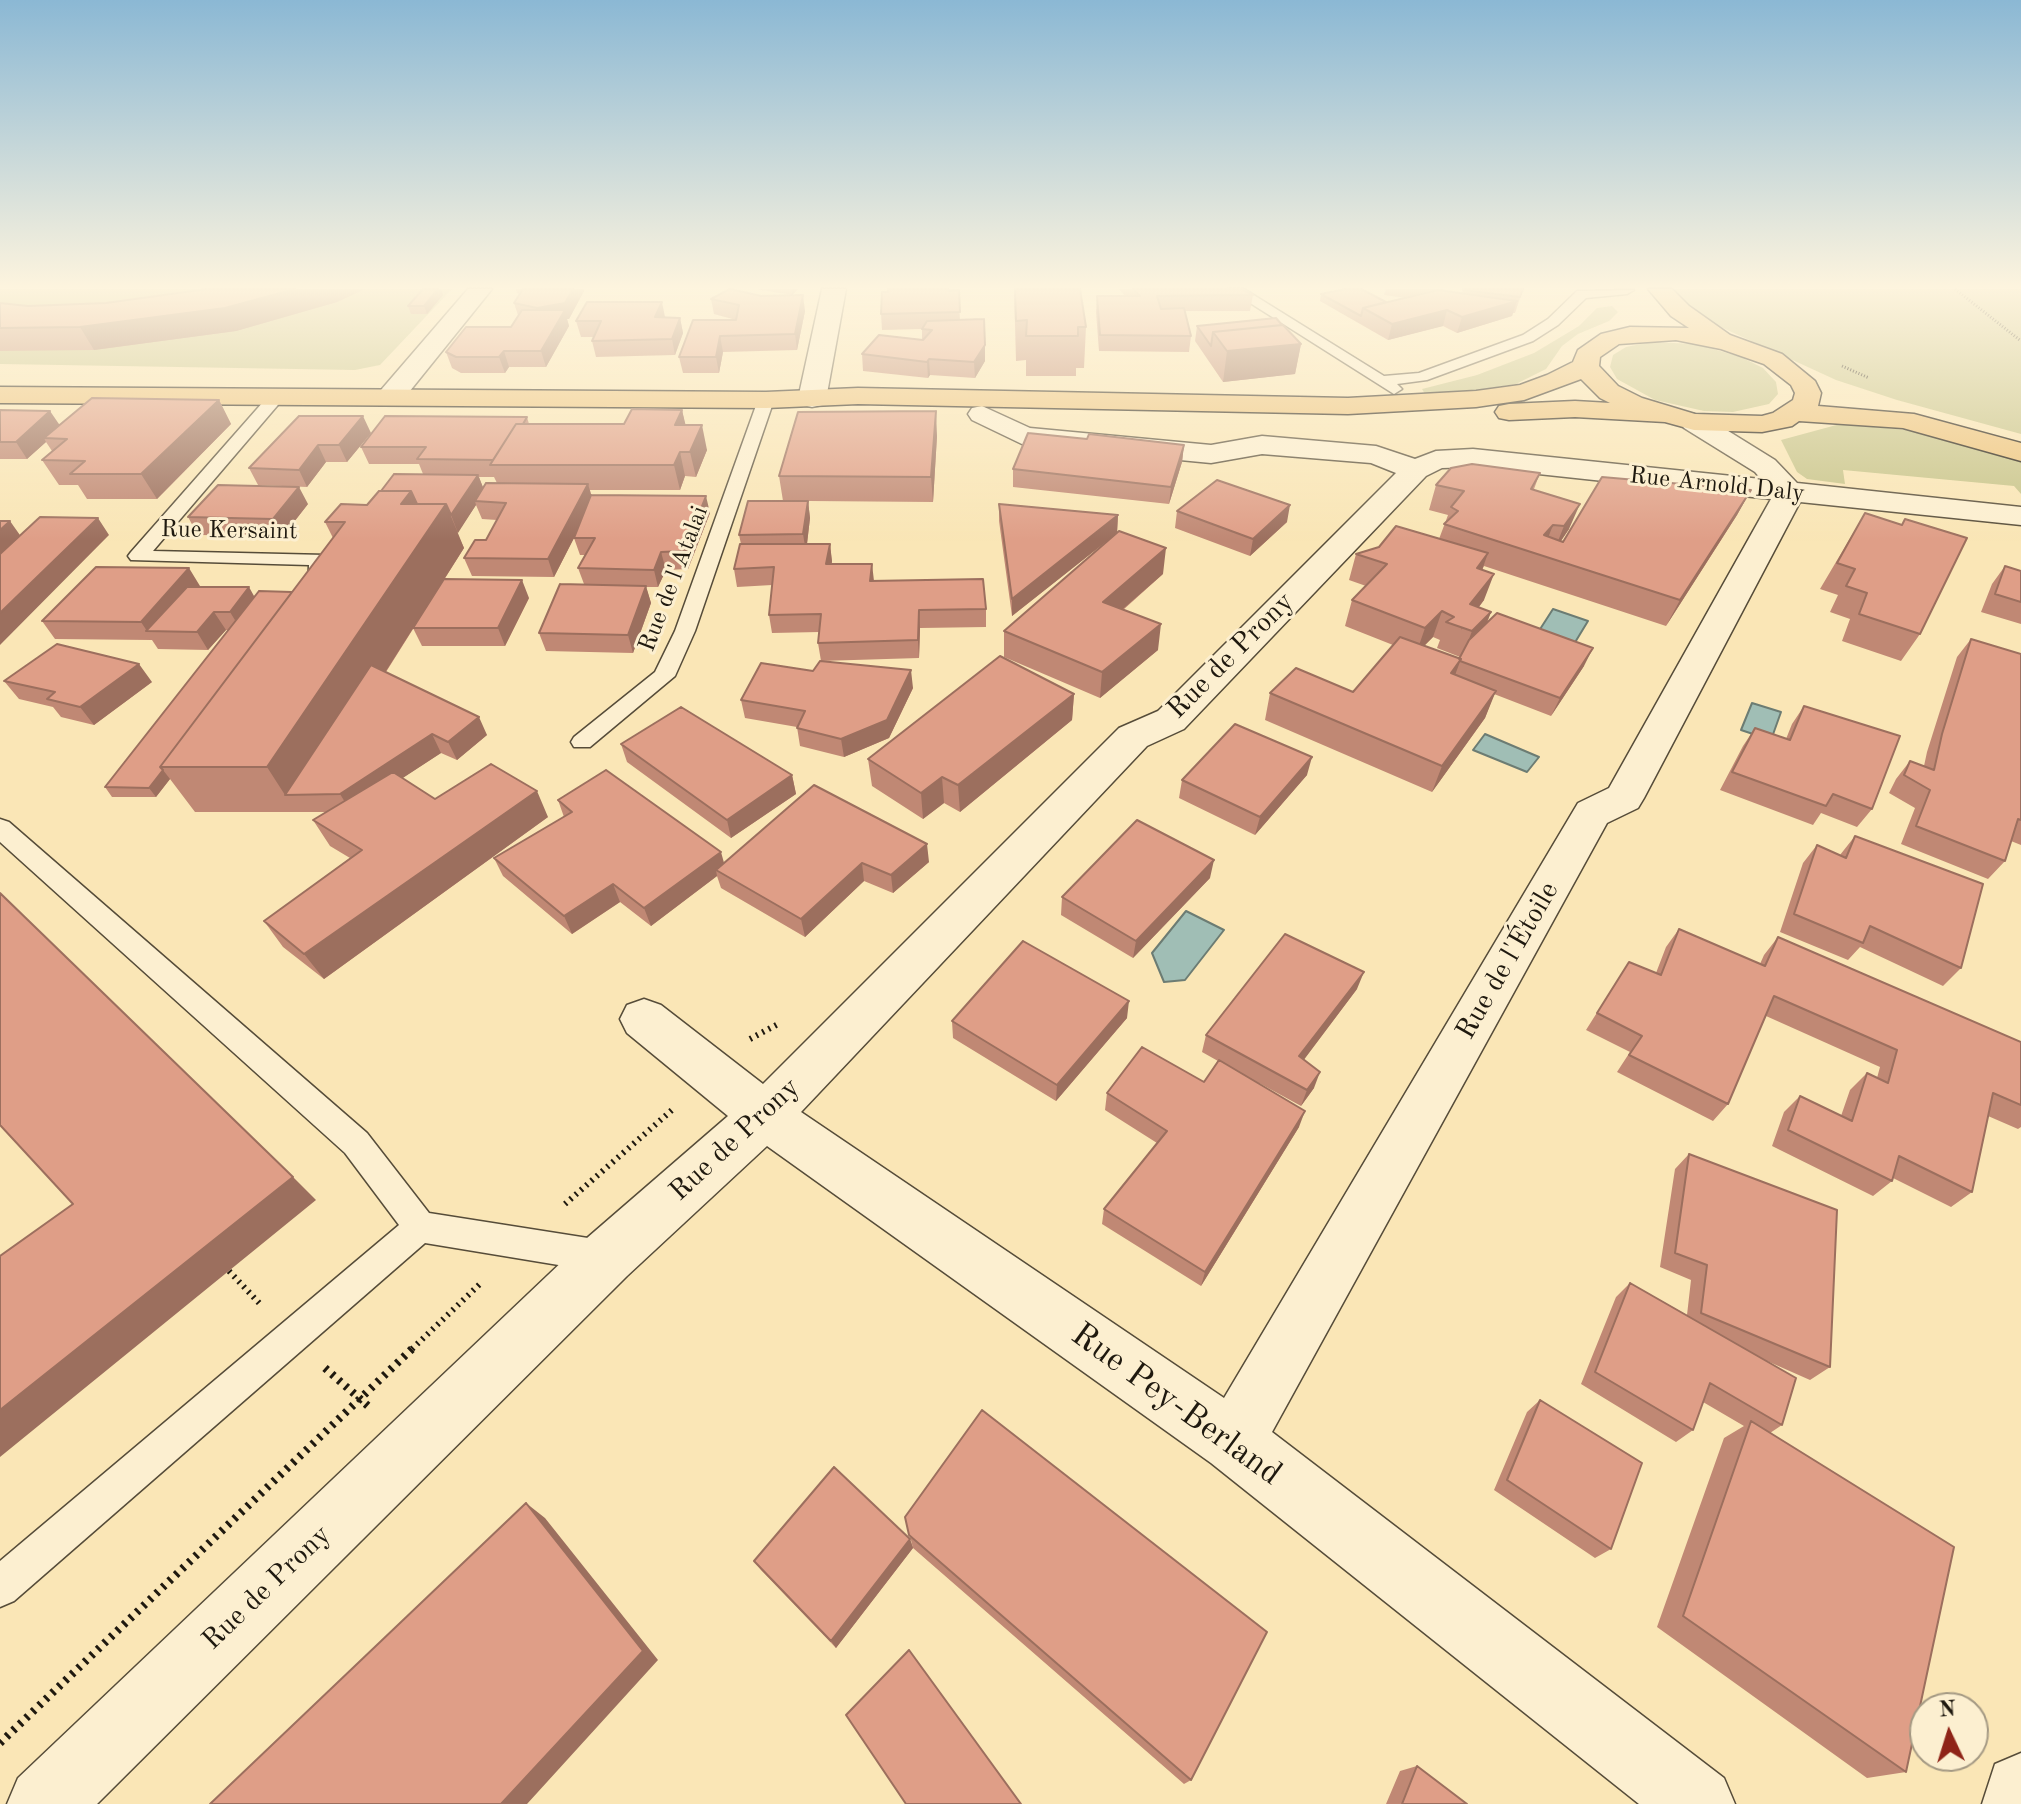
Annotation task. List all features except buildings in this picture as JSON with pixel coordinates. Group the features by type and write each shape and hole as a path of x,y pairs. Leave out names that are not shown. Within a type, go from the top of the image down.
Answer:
{"main road":[{"path":"0,395 766,400 858,396 1348,406 1524,392 1572,373"},
{"path":"1590,373 1609,392 1662,415"},
{"path":"1792,373 1802,381 2021,441"},
{"path":"1797,413 1806,404 1808,393 1802,381"},
{"path":"812,399 853,409 1347,420 1575,409 1662,415 1694,422 1762,424 1797,413 1904,420 2021,452"}],"street":[{"path":"391,396 410,373"},
{"path":"812,399 817,373"},
{"path":"982,414 1024,436 1211,454 1262,445 1305,448 1376,455 1416,470"},
{"path":"1694,422 1777,479"},
{"path":"1762,424 1760,449 1777,479"},
{"name":"Rue Arnold Daly","path":"1416,470 1436,460 1473,458 1777,479 2021,516"},
{"name":"Rue de Prony","path":"44,1804 607,1257 765,1116 1133,737 1171,720 1416,470"},
{"name":"Rue de l'Étoile","path":"1233,1441 1592,813 1624,798 1777,479"},
{"name":"Rue Pey-Berland","path":"644,1019 765,1116 1233,1441 1698,1804"},
{"path":"2019,1804 2021,1790"}],"lane":[{"path":"1369,373 1402,394 1428,402"},
{"path":"1348,406 1372,399 1386,384 1432,373"},
{"name":"Rue Kersaint","path":"277,396 138,556 319,559 317,603 308,615"},
{"name":"Rue de l'Atalai","path":"582,742 664,676 685,631 766,400"},
{"path":"0,828 356,1143 420,1227 607,1257"},
{"path":"0,1587 420,1227"}],"path":[{"path":"1850,373 1878,384 1855,373"},
{"path":"229,1271 290,1336 411,1448"}],"shaded area":[{"path":"1538,373 1516,384 1438,396 1425,394 1422,389 1477,375"},
{"path":"1614,373 1768,373 1776,382 1778,394 1769,404 1733,412 1704,411 1655,400 1617,379"},
{"path":"1821,373 2021,373 2021,434 1897,400"},
{"path":"1840,424 1907,430 2021,461 2021,494 2014,486 1843,470 1845,484 1807,479 1797,472 1781,440"}],"water":[{"path":"1553,609 1588,621 1571,649 1535,637"},
{"path":"1752,703 1781,712 1771,740 1741,730"},
{"path":"1485,734 1539,757 1527,772 1473,750"},
{"path":"1186,911 1224,930 1185,980 1164,982 1152,953"}]}
